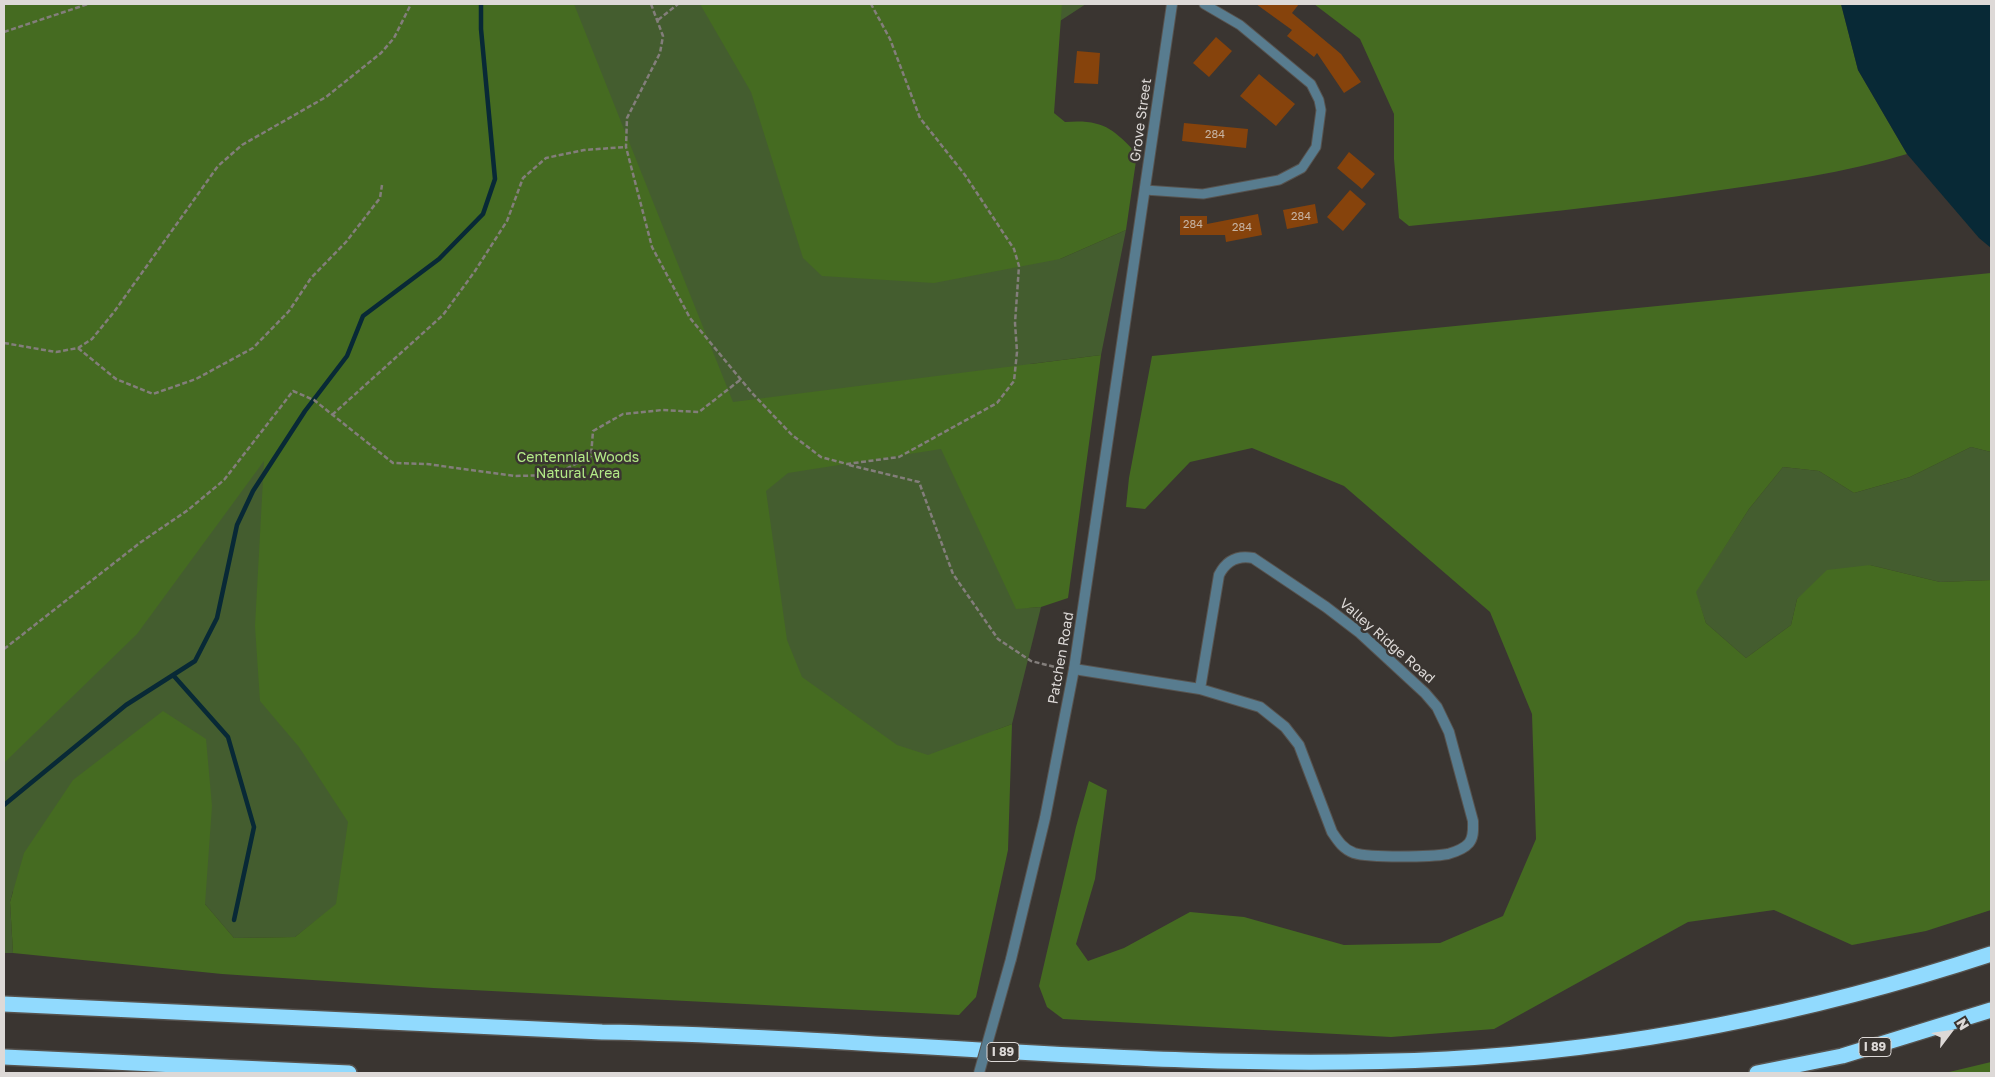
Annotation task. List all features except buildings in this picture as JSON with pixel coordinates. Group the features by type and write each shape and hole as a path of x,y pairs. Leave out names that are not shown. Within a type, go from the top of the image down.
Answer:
{"highway":[{"name":"I 89","path":"4,1004 602,1032 685,1034 950,1049 1238,1062 1398,1060 1550,1051 1693,1031 1862,994 1991,954"},
{"name":"I 89","path":"1757,1073 1842,1056 1991,1010"},
{"path":"4,1057 349,1073"}],"street":[{"name":"Grove Street","path":"1137,241 1172,4"},
{"name":"Patchen Road","path":"979,1073 1011,959 1044,818 1074,669 1137,241"},
{"name":"Valley Ridge Road","path":"1074,669 1200,689 1260,706 1285,727 1299,745 1332,832 1346,849 1369,855 1443,854 1459,850 1470,842 1473,829 1472,821 1449,732 1432,700 1360,634 1297,586 1253,558 1246,556 1232,560 1226,564 1219,575 1200,689"}],"lane":[{"path":"1145,190 1203,194 1279,180 1302,168 1316,146 1321,110 1319,100 1311,84 1240,25 1204,4"}],"path":[{"path":"4,32 88,4"},
{"path":"4,343 56,352 78,348 92,339 114,312 218,166 242,145 326,97 381,53 394,38 411,4"},
{"path":"651,4 663,36 660,53 627,118 626,147 652,247 690,318 741,380 792,435 821,457 919,482 953,574 998,639 1031,661 1066,670 1074,669"},
{"path":"658,20 678,4"},
{"path":"847,464 899,457 997,403 1014,381 1017,352 1015,323 1019,266 1014,250 965,175 920,118 890,39 871,4"},
{"path":"332,416 443,315 475,272 507,221 522,178 546,158 584,150 626,147"},
{"path":"78,348 116,380 153,394 196,380 253,348 289,311 311,278 346,242 380,198 382,185"},
{"path":"4,649 141,542 188,510 224,480 293,391 314,400 393,463 427,464 515,476 554,475 591,456 593,431 623,414 662,410 699,412 741,380"}],"green space":[{"name":"Centennial Woods Natural Area","path":"4,4 1086,4 951,92 1060,259 1126,230 1101,355 1030,364 1028,608 1041,607 1012,724 996,730 937,954 326,913 295,937 234,938 205,904 13,891 10,902 13,953 4,953"},
{"name":"Centennial Woods Natural Area","path":"4,4 574,4 733,402 1101,355 1068,598 1041,607 1016,609 941,449 788,473 766,491 787,640 802,677 897,745 928,755 1012,724 1008,850 976,997 959,1015 433,988 222,974 13,953 10,902 24,853 73,780 163,711 206,739 212,806 205,904 234,938 295,937 336,904 348,822 299,747 260,701 255,626 264,461 137,634 4,763"},
{"path":"700,4 1062,4 1054,113 1065,122 1088,122 1106,127 1121,138 1137,154 1126,230 1060,259 934,283 822,276 803,258 751,92"},
{"path":"1314,4 1841,4 1858,70 1907,154 1835,172 1763,184 1600,206 1409,226 1399,218 1394,159 1394,114 1360,39"},
{"path":"1991,273 1991,452 1971,447 1910,477 1854,493 1819,471 1783,467 1749,509 1696,592 1706,623 1746,658 1791,625 1797,599 1827,570 1870,565 1940,582 1991,580 1991,910 1926,931 1852,945 1774,910 1688,922 1494,1029 1391,1037 1063,1019 1047,1007 1039,986 1076,827 1089,781 1107,790 1095,879 1076,944 1088,961 1124,948 1190,912 1244,917 1344,945 1440,943 1503,916 1536,839 1532,714 1490,612 1344,486 1252,448 1190,462 1145,509 1126,507 1129,478 1152,356"},
{"path":"1971,447 1991,452 1991,580 1940,582 1870,565 1797,599 1791,625 1746,658 1706,623 1695,592 1749,509 1783,467 1819,471 1854,493 1910,477"},
{"path":"1991,1062 1991,1073 1945,1073"}],"water":[{"path":"1841,4 1991,4 1991,248 1979,238 1907,154 1858,70"}],"waterway":[{"path":"4,805 126,705 195,661 217,618 237,525 253,491 305,411 347,356 363,316 439,259 483,214 495,179 481,29 481,4"},
{"path":"173,675 228,737 254,827 234,920"}]}
